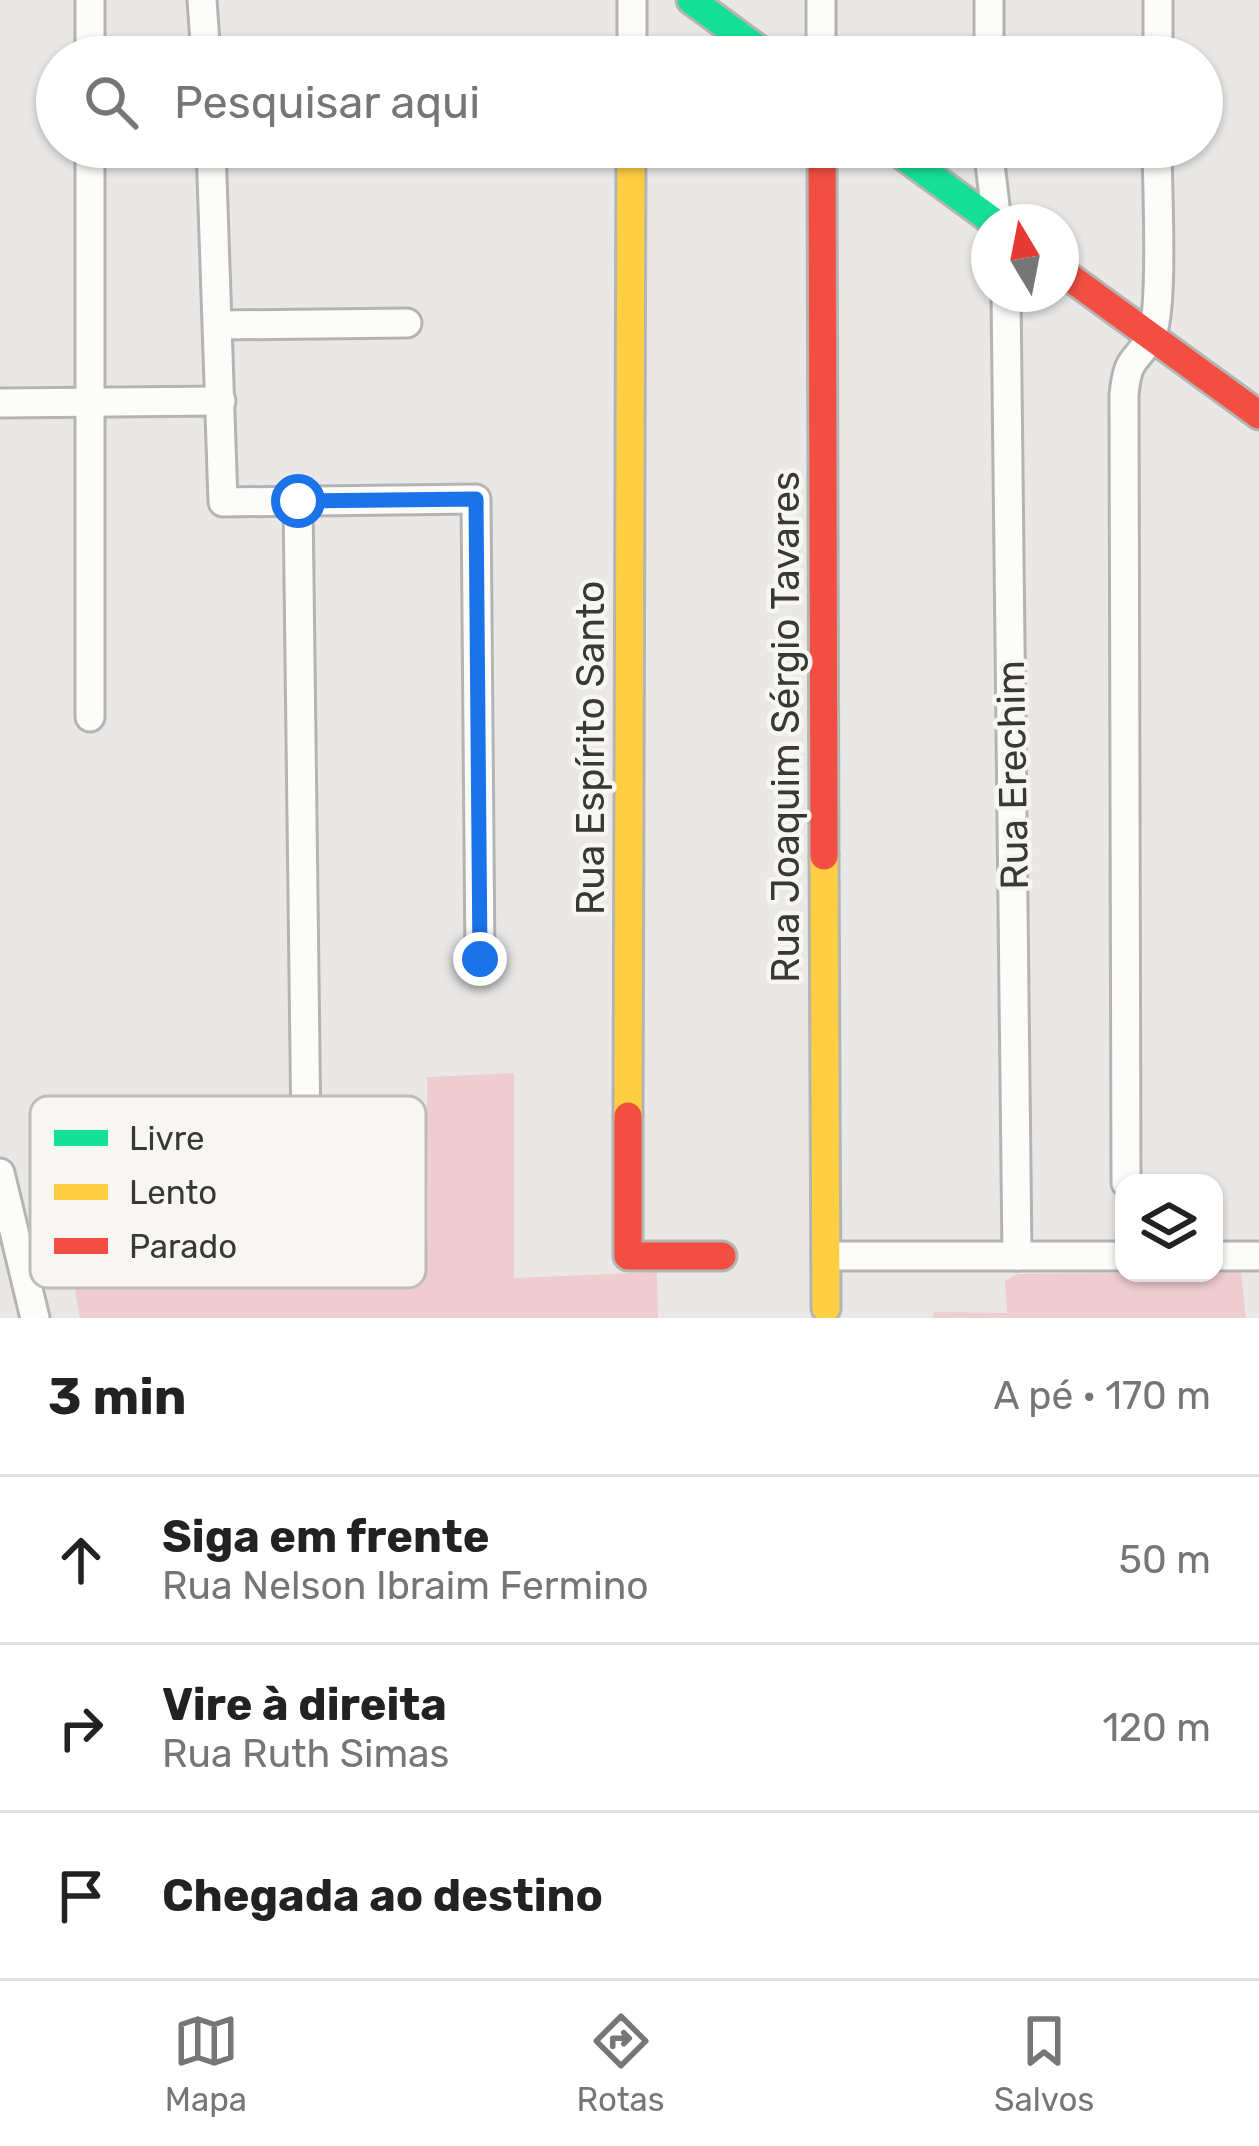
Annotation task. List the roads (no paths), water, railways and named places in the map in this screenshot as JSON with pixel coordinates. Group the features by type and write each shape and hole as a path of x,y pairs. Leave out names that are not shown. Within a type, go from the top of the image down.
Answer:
{"street":[{"path":"90,0 90,36"},
{"path":"202,0 205,36"},
{"path":"632,0 632,36"},
{"path":"691,0 740,36"},
{"path":"821,0 821,36"},
{"path":"988,36 989,0"},
{"path":"1158,36 1159,0"},
{"path":"90,168 90,717"},
{"path":"212,168 223,502 476,499 480,959"},
{"name":"Rua Espírito Santo","path":"631,168 628,1256 722,1256"},
{"name":"Rua Joaquim Sérgio Tavares","path":"821,168 826,1307"},
{"path":"920,168 971,204"},
{"path":"990,168 994,204"},
{"path":"1126,1174 1124,394 1135,352 1151,337 1156,168"},
{"path":"1079,284 1259,415"},
{"name":"Rua Erechim","path":"1006,312 1017,1256"},
{"path":"219,325 407,322"},
{"path":"0,403 221,401"},
{"path":"298,501 306,1096"},
{"path":"0,1173 35,1318"},
{"path":"826,1256 1115,1256"},
{"path":"1223,1256 1259,1256"}]}
